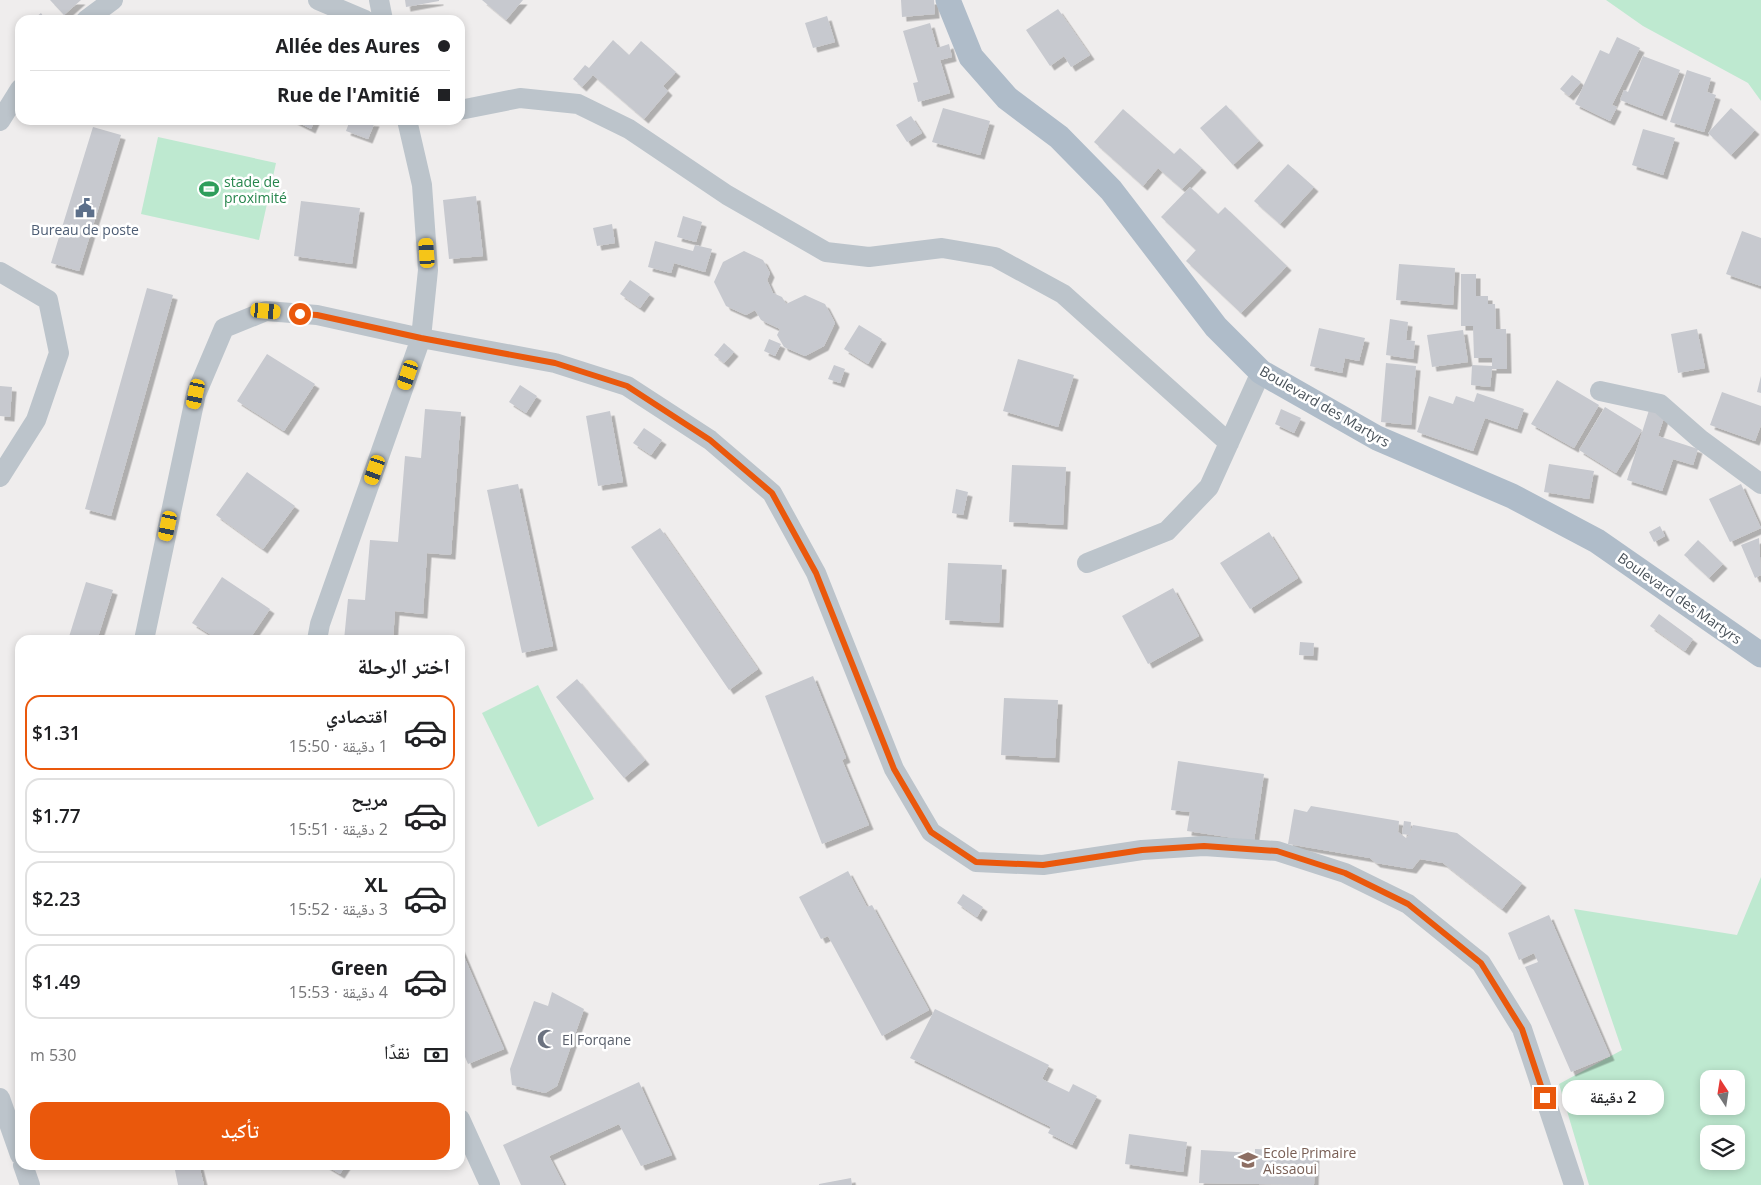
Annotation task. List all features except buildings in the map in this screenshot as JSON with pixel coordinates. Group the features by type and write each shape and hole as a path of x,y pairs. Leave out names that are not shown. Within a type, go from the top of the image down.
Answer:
{"main road":[{"name":"Boulevard des Martyrs","path":"948,0 971,57 1008,98 1059,137 1111,190 1216,327 1261,372 1377,438 1512,496 1597,541 1761,656"}],"street":[{"path":"93,15 113,0"},
{"path":"318,0 354,15"},
{"path":"379,0 382,15"},
{"path":"0,121 15,97"},
{"path":"465,109 520,98 578,104 629,129 727,195 826,252 869,257 942,248 995,257 1063,294 1229,443"},
{"path":"318,635 320,624 421,338 428,270 422,185 407,125"},
{"path":"0,272 48,300 59,353 36,420 0,477"},
{"path":"145,635 196,394 224,328 266,311 317,315 421,338 555,363 627,386 710,440 772,493 816,573 894,769 931,832 976,862 1043,865 1142,850 1204,846 1277,851 1345,873 1408,904 1481,963 1522,1029 1574,1185"},
{"path":"1087,563 1167,531 1209,487 1261,372"},
{"path":"1600,391 1660,404 1700,439 1761,484"},
{"path":"0,1098 15,1141"},
{"path":"465,1130 490,1185"},
{"path":"25,1170 30,1185"}],"green space":[{"path":"1606,0 1761,0 1761,101 1748,83 1643,26"},
{"name":"stade de proximité","path":"158,137 276,163 259,240 141,214"},
{"path":"538,685 594,799 538,827 482,713"},
{"path":"1761,877 1761,1185 1589,1185 1559,1084 1622,1050 1574,909 1737,935"}],"place":[{"name":"stade de proximité","path":"209,189"},
{"name":"Bureau de poste","path":"85,208"},
{"name":"El Forqane","path":"547,1039"},
{"name":"Ecole Primaire Aissaoui","path":"1248,1160"}],"route":[{"path":"300,314 317,315 421,338 555,363 627,386 710,440 772,493 816,573 894,769 931,832 976,862 1043,865 1142,850 1204,846 1277,851 1345,873 1408,904 1481,963 1522,1029 1545,1098"}]}
